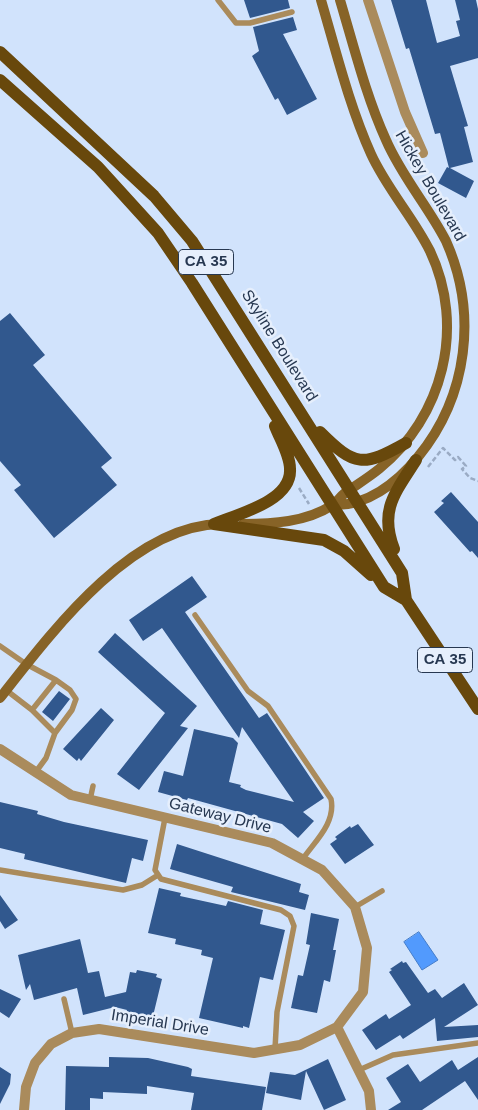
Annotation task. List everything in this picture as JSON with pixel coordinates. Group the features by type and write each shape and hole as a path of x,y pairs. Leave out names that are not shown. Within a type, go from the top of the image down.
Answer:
{"main road":[{"name":"Hickey Boulevard","path":"320,0 366,142 385,180 430,252 444,295 447,324 443,367 429,408 406,443 385,464 332,506"},
{"name":"Hickey Boulevard","path":"3,694 46,640 80,604 140,551 173,533 192,527 293,520 332,506 358,502 384,489 416,460 441,424 458,384 466,340 463,296 457,268 445,241 398,166 380,127 340,0"},
{"name":"Skyline Boulevard","path":"0,52 165,207 200,253 402,573 406,600 478,709"},
{"name":"Skyline Boulevard","path":"0,80 92,161 149,221 184,269 384,587 406,600"},
{"path":"214,524 274,498 288,486 290,467 265,400"},
{"path":"303,415 339,451 356,459 374,459 406,443"},
{"path":"402,573 388,533 387,512 393,496 416,460"},
{"path":"214,524 324,540 344,551 384,587"}],"street":[{"name":"Hickey Boulevard","path":"368,0 405,112 423,153"},
{"name":"Gateway Drive","path":"0,749 71,795 272,843 322,870 355,907 367,948 363,992 337,1027"},
{"name":"Imperial Drive","path":"24,1110 26,1087 34,1063 51,1044 72,1033 99,1029 254,1053 300,1044 337,1027"},
{"path":"337,1027 369,1091 371,1110"}],"lane":[{"path":"218,0 236,23 250,23 292,12"},
{"path":"195,615 248,691 268,706 331,799 332,819 302,860"},
{"path":"0,646 26,664 56,680 70,690 76,699 72,710 55,733 46,758 36,772"},
{"path":"32,710 56,680"},
{"path":"3,694 32,710 55,733"},
{"path":"90,800 93,786"},
{"path":"164,818 156,864 158,875 161,879 281,910 290,916 294,926 277,1012 275,1049"},
{"path":"0,870 123,890 142,885 158,875"},
{"path":"355,907 382,890"},
{"path":"64,999 72,1033"},
{"path":"358,1070 393,1055 478,1043"}],"path":[{"path":"444,448 455,460 459,458 466,466 462,469 470,478 478,481"}],"water":[{"path":"419,932 438,960 422,970 404,942"}],"building":[{"path":"244,0 288,0 290,8 250,18"},
{"path":"391,0 426,0 437,43 460,36 456,21 460,20 455,0 476,0 478,9 478,58 450,66 468,126 464,127 473,162 450,168 474,181 466,198 438,183 447,167 449,168 440,133 435,134 409,48 406,49"},
{"path":"293,17 297,30 283,34 317,99 287,115 278,98 275,100 252,56 259,51 253,27"},
{"path":"10,313 45,355 33,365 112,458 101,467 117,485 54,538 14,490 21,485 0,461 0,321"},
{"path":"451,492 478,522 478,558 472,551 470,552 434,512 444,503 441,501"},
{"path":"192,576 207,597 185,612 259,718 267,713 324,798 303,812 314,821 298,838 282,824 188,798 187,800 158,792 164,771 183,776 194,729 233,738 238,743 229,782 241,785 240,787 246,790 294,802 242,727 239,738 162,628 143,641 129,620"},
{"path":"115,633 197,706 180,726 188,728 139,790 117,774 165,713 98,652"},
{"path":"59,691 70,699 53,721 42,712"},
{"path":"101,708 114,720 81,761 79,758 77,761 63,749"},
{"path":"0,802 38,811 37,814 64,822 148,840 143,861 132,858 126,883 24,859 25,854 0,848"},
{"path":"358,824 374,845 345,864 330,844 337,839 335,837 350,826 351,828"},
{"path":"177,844 301,884 299,892 309,895 305,910 231,892 233,887 170,869"},
{"path":"159,888 181,893 180,896 226,906 228,901 263,910 260,924 285,930 273,980 260,977 249,1028 199,1018 213,958 201,955 202,950 175,944 176,939 148,933"},
{"path":"0,895 18,920 5,929 0,921"},
{"path":"311,913 339,919 333,950 336,950 330,982 324,980 317,1013 291,1008 298,975 303,976 310,945 306,944"},
{"path":"80,939 88,973 99,971 105,997 126,992 130,972 136,973 137,970 157,974 156,977 162,979 153,1016 148,1015 147,1018 126,1013 127,1010 115,1007 83,1015 77,988 34,1000 30,984 26,990 18,955"},
{"path":"402,961 403,963 406,962 428,993 435,989 442,998 464,983 478,1005 444,1027 478,1025 478,1037 437,1041 435,1018 403,1039 400,1035 376,1050 362,1030 386,1014 389,1019 411,1005 389,972 392,970 390,969"},
{"path":"0,989 21,999 9,1018 0,1012"},
{"path":"109,1057 148,1058 188,1067 192,1069 191,1076 266,1087 262,1110 191,1110 194,1093 147,1086 147,1094 103,1092 103,1099 90,1098 90,1110 65,1110 66,1066 109,1067"},
{"path":"478,1057 478,1100 465,1081 422,1110 388,1110 401,1102 386,1078 408,1064 420,1082 452,1060 458,1070"},
{"path":"328,1059 346,1100 324,1110 306,1071 301,1100 266,1093 270,1072 295,1075"},
{"path":"0,1067 11,1074 10,1084 0,1104"}]}
